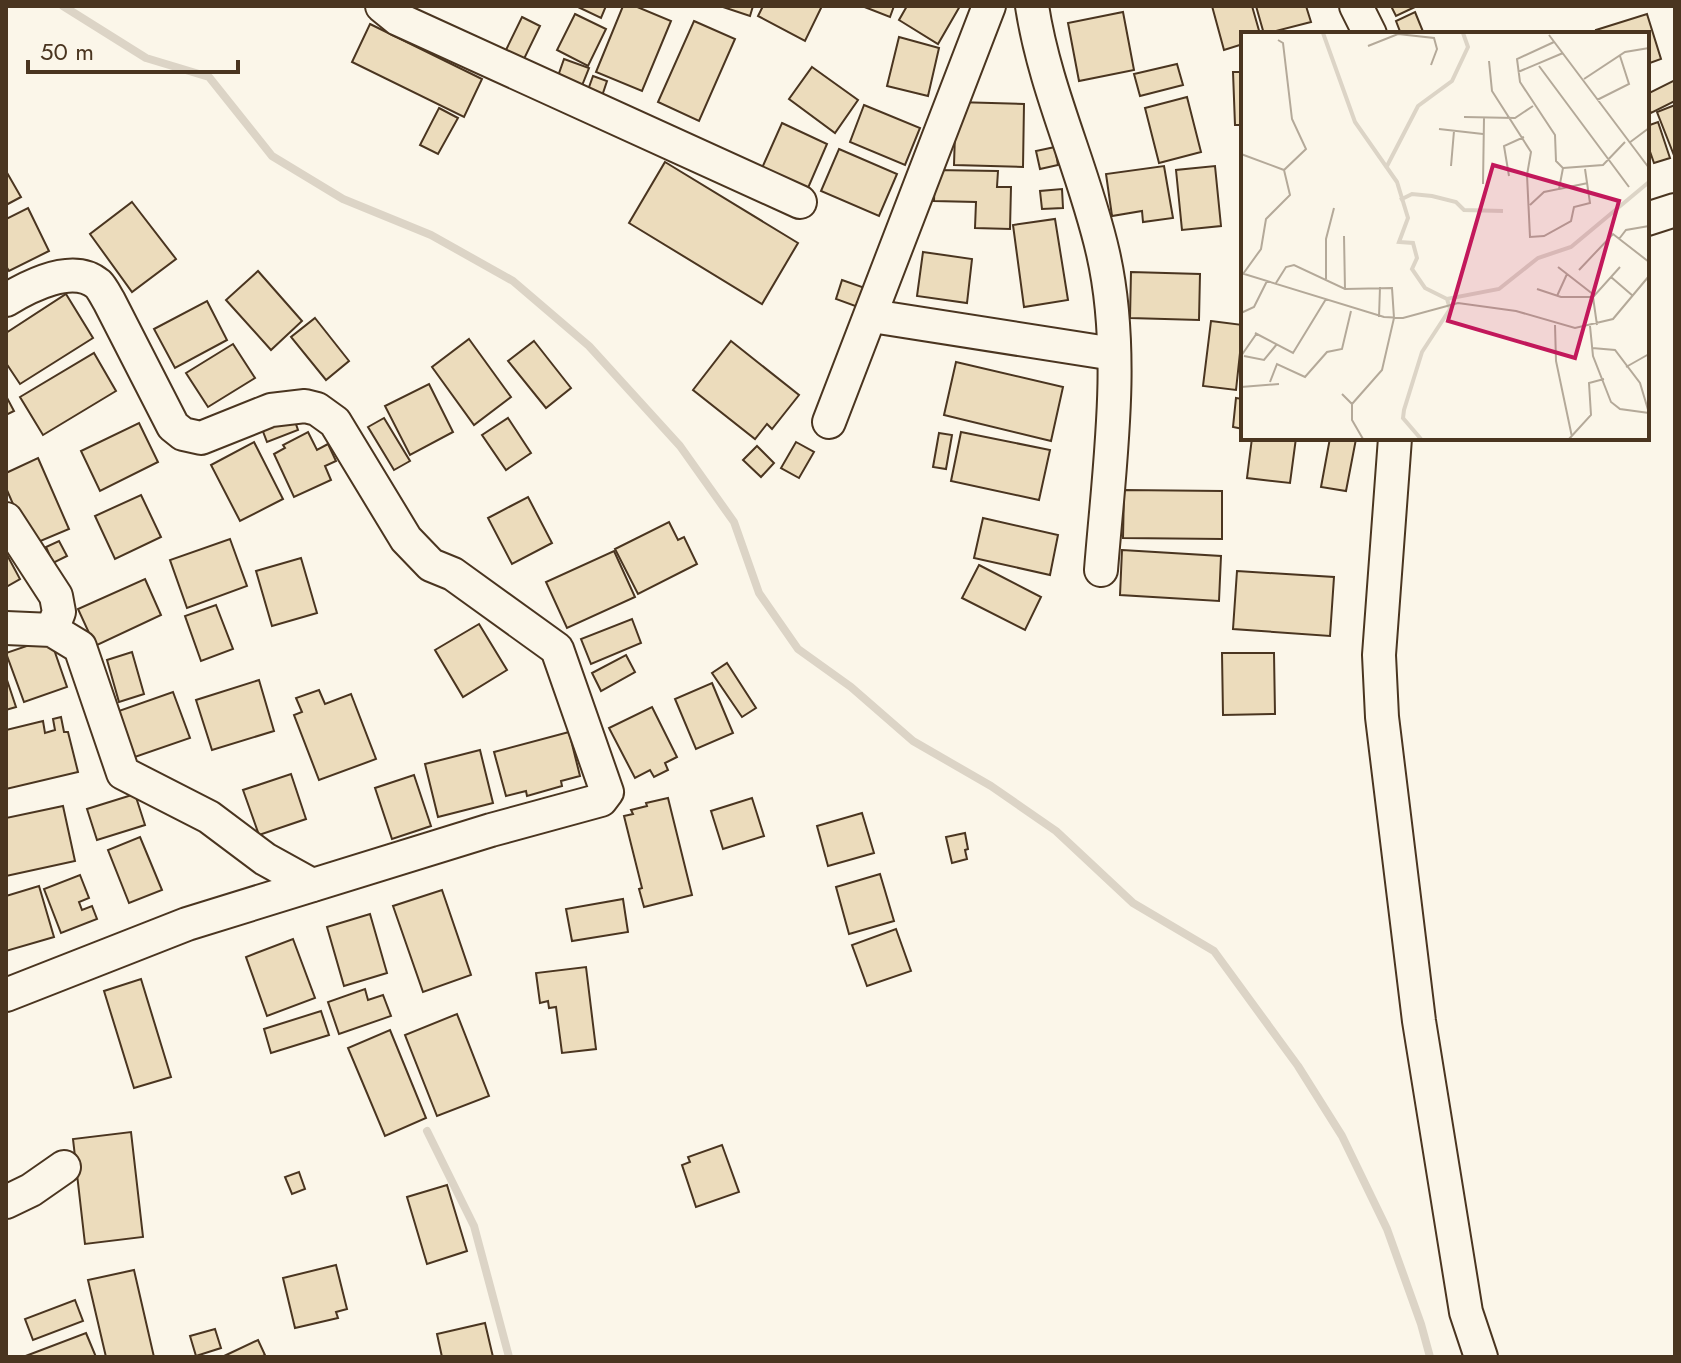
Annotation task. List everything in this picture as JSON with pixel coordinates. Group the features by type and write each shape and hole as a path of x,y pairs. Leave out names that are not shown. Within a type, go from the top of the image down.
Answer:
{"street":[{"path":"382,6 398,19 800,202"},
{"path":"829,422 989,6"},
{"path":"1032,6 1046,71 1103,252 1112,305 1114,354 1101,570"},
{"path":"1356,6 1369,32"},
{"path":"1649,218 1675,210"},
{"path":"6,300 54,276 78,277 98,283 173,426 183,434 201,438 271,410 305,406 317,409 335,422 406,539 431,565 453,574 557,649 607,792 601,800 491,830 187,924 6,995"},
{"path":"872,316 1114,354"},
{"path":"1395,440 1379,655 1382,717 1419,1021 1466,1312 1481,1357"},
{"path":"6,519 56,596 59,612 52,630"},
{"path":"6,628 52,630 80,647 123,773 209,817 265,859 312,885"},
{"path":"6,1202 31,1190 64,1167"}],"building":[{"path":"576,6 606,6 601,18"},
{"path":"623,6 635,6 671,21 642,91 596,72"},
{"path":"720,6 753,6 750,16"},
{"path":"763,6 822,6 805,41 758,16"},
{"path":"862,6 894,6 890,17"},
{"path":"907,6 960,6 938,44 899,20"},
{"path":"1212,6 1252,6 1259,32 1241,32 1241,45 1224,50"},
{"path":"1256,6 1306,6 1311,22 1263,32"},
{"path":"1391,6 1417,6 1396,16"},
{"path":"1123,12 1134,70 1079,81 1068,23"},
{"path":"1415,12 1423,32 1400,32 1396,21"},
{"path":"575,14 606,29 588,66 557,50"},
{"path":"1647,14 1661,59 1649,63 1649,32 1596,30"},
{"path":"522,17 540,26 522,63 504,54"},
{"path":"694,21 735,39 699,121 658,102"},
{"path":"370,24 482,79 464,117 352,62"},
{"path":"899,37 939,48 928,96 887,86"},
{"path":"564,59 589,68 581,88 557,79"},
{"path":"1177,64 1183,85 1140,96 1134,74"},
{"path":"812,67 858,100 835,133 789,99"},
{"path":"1233,72 1241,72 1241,125 1235,125"},
{"path":"593,76 607,81 602,96 588,90"},
{"path":"1675,80 1675,101 1651,113 1649,93"},
{"path":"1187,97 1201,152 1159,163 1145,108"},
{"path":"956,102 1024,104 1023,167 954,165"},
{"path":"864,105 920,128 905,165 850,142"},
{"path":"1675,105 1675,158 1657,112"},
{"path":"439,108 458,118 438,154 420,145"},
{"path":"1658,122 1670,158 1654,163 1649,149 1649,125"},
{"path":"782,123 827,144 808,188 762,168"},
{"path":"1055,147 1058,165 1040,169 1036,151"},
{"path":"839,149 897,174 879,216 821,191"},
{"path":"665,162 798,243 762,304 629,223"},
{"path":"1164,166 1173,218 1143,222 1142,211 1112,216 1106,174"},
{"path":"1215,166 1221,226 1182,230 1176,170"},
{"path":"935,170 998,171 997,187 1011,187 1010,229 975,228 976,202 934,201"},
{"path":"6,171 21,197 6,205"},
{"path":"1062,189 1063,208 1042,209 1040,191"},
{"path":"132,202 176,259 132,292 90,234"},
{"path":"28,208 49,251 9,271 6,266 6,219"},
{"path":"1055,219 1068,300 1024,307 1013,225"},
{"path":"923,252 972,259 967,303 917,296"},
{"path":"258,271 302,321 271,350 226,300"},
{"path":"1131,272 1200,274 1199,320 1130,318"},
{"path":"842,280 865,288 858,307 836,299"},
{"path":"66,294 93,338 20,384 6,363 6,333"},
{"path":"207,301 227,340 175,368 154,329"},
{"path":"315,318 349,361 326,380 291,337"},
{"path":"1211,321 1241,325 1236,390 1203,386"},
{"path":"469,339 511,397 474,425 432,367"},
{"path":"534,341 571,388 546,408 508,361"},
{"path":"731,341 799,395 772,429 767,424 755,439 693,390"},
{"path":"233,344 255,378 208,407 186,373"},
{"path":"94,353 116,391 43,435 20,397"},
{"path":"956,362 1063,387 1051,441 944,415"},
{"path":"429,384 453,432 410,455 385,406"},
{"path":"6,396 14,411 6,415"},
{"path":"1236,398 1241,399 1241,429 1233,427"},
{"path":"291,410 298,430 267,442 259,421"},
{"path":"384,418 410,461 394,470 368,427"},
{"path":"508,418 531,453 506,470 482,435"},
{"path":"139,423 158,462 100,491 81,451"},
{"path":"308,432 317,450 328,444 336,461 325,466 331,480 294,497 274,454 285,448 283,445"},
{"path":"961,432 1050,450 1039,500 951,481"},
{"path":"939,433 952,435 946,469 933,467"},
{"path":"1252,440 1296,440 1290,483 1247,478"},
{"path":"1330,440 1356,440 1346,491 1321,487"},
{"path":"254,442 283,499 240,521 211,465"},
{"path":"796,442 814,452 799,478 781,468"},
{"path":"757,446 774,463 761,477 743,460"},
{"path":"38,458 69,529 31,545 6,488 6,473"},
{"path":"1124,490 1222,491 1222,539 1123,538"},
{"path":"141,495 161,537 115,559 95,516"},
{"path":"528,497 552,543 512,564 488,518"},
{"path":"983,518 1058,535 1050,575 974,558"},
{"path":"669,522 678,540 684,537 697,564 638,594 615,549"},
{"path":"230,539 247,586 187,608 170,560"},
{"path":"59,541 67,556 53,563 46,547"},
{"path":"1122,550 1221,556 1219,601 1120,595"},
{"path":"614,551 635,597 567,628 546,582"},
{"path":"6,553 20,579 6,587"},
{"path":"301,558 317,613 272,626 256,571"},
{"path":"979,565 1041,597 1025,630 962,598"},
{"path":"1237,571 1334,577 1330,636 1233,629"},
{"path":"145,579 161,615 95,646 78,609"},
{"path":"216,605 233,649 201,661 185,616"},
{"path":"632,619 641,643 591,664 581,639"},
{"path":"479,624 507,670 463,697 435,650"},
{"path":"50,638 67,687 24,702 6,653"},
{"path":"132,652 144,694 119,702 107,660"},
{"path":"1222,653 1274,653 1275,714 1223,715"},
{"path":"626,655 635,672 601,691 592,673"},
{"path":"727,663 756,708 742,717 712,673"},
{"path":"6,677 16,707 6,710"},
{"path":"259,680 274,731 212,750 196,700"},
{"path":"712,683 733,733 696,749 675,699"},
{"path":"319,690 325,704 351,694 376,759 319,780 294,715 302,712 296,698"},
{"path":"173,692 190,738 129,759 113,713"},
{"path":"652,707 677,757 665,763 668,770 654,777 650,770 635,778 609,728"},
{"path":"61,717 78,772 6,789 6,730 43,721 45,733 55,730 53,719"},
{"path":"569,732 580,776 561,781 562,786 527,796 526,791 506,796 494,752"},
{"path":"480,750 493,803 438,817 425,764"},
{"path":"291,774 306,819 259,835 243,790"},
{"path":"414,775 431,826 392,839 375,788"},
{"path":"135,794 145,825 97,840 87,809"},
{"path":"668,798 692,895 644,907 624,816 633,814 631,810 647,806 646,803"},
{"path":"752,798 764,836 723,849 711,811"},
{"path":"63,806 75,861 6,876 6,818"},
{"path":"862,813 874,853 828,866 817,826"},
{"path":"965,833 967,859 952,863 946,837"},
{"path":"140,837 162,890 129,903 108,850"},
{"path":"880,874 894,921 849,934 836,887"},
{"path":"80,875 89,898 79,902 82,910 92,906 97,919 61,933 44,889"},
{"path":"39,886 54,937 6,951 6,896"},
{"path":"442,890 471,975 423,992 393,906"},
{"path":"623,899 628,932 572,941 566,909"},
{"path":"370,914 387,973 344,986 327,927"},
{"path":"896,929 911,971 867,986 852,945"},
{"path":"293,939 315,998 267,1016 246,957"},
{"path":"586,967 596,1049 562,1053 556,1007 549,1008 548,1001 540,1003 536,973"},
{"path":"141,979 171,1077 134,1088 104,991"},
{"path":"365,989 368,1000 383,995 391,1016 339,1034 328,1002"},
{"path":"321,1011 329,1035 271,1053 264,1029"},
{"path":"457,1014 489,1096 437,1116 405,1035"},
{"path":"390,1030 426,1118 385,1136 348,1048"},
{"path":"131,1132 143,1237 85,1244 73,1139"},
{"path":"722,1145 739,1192 696,1207 682,1165 690,1162 688,1157"},
{"path":"299,1172 305,1189 292,1194 285,1177"},
{"path":"447,1185 467,1251 427,1264 407,1197"},
{"path":"336,1265 347,1309 336,1312 338,1318 295,1328 283,1278"},
{"path":"134,1270 154,1357 106,1357 88,1280"},
{"path":"75,1300 83,1321 33,1340 25,1319"},
{"path":"485,1323 493,1357 442,1357 437,1334"},
{"path":"215,1329 221,1348 196,1356 190,1336"},
{"path":"86,1333 96,1357 23,1357"},
{"path":"258,1340 265,1355 261,1357 222,1357"}],"waterway":[{"path":"63,6 146,58 209,77 272,156 343,199 431,235 513,281 589,346 680,446 734,522 759,593 798,649 851,687 913,741 991,786 1056,831 1133,903 1214,951 1298,1066 1342,1136 1387,1229 1430,1357"},
{"path":"427,1131 474,1226 509,1357"}]}
